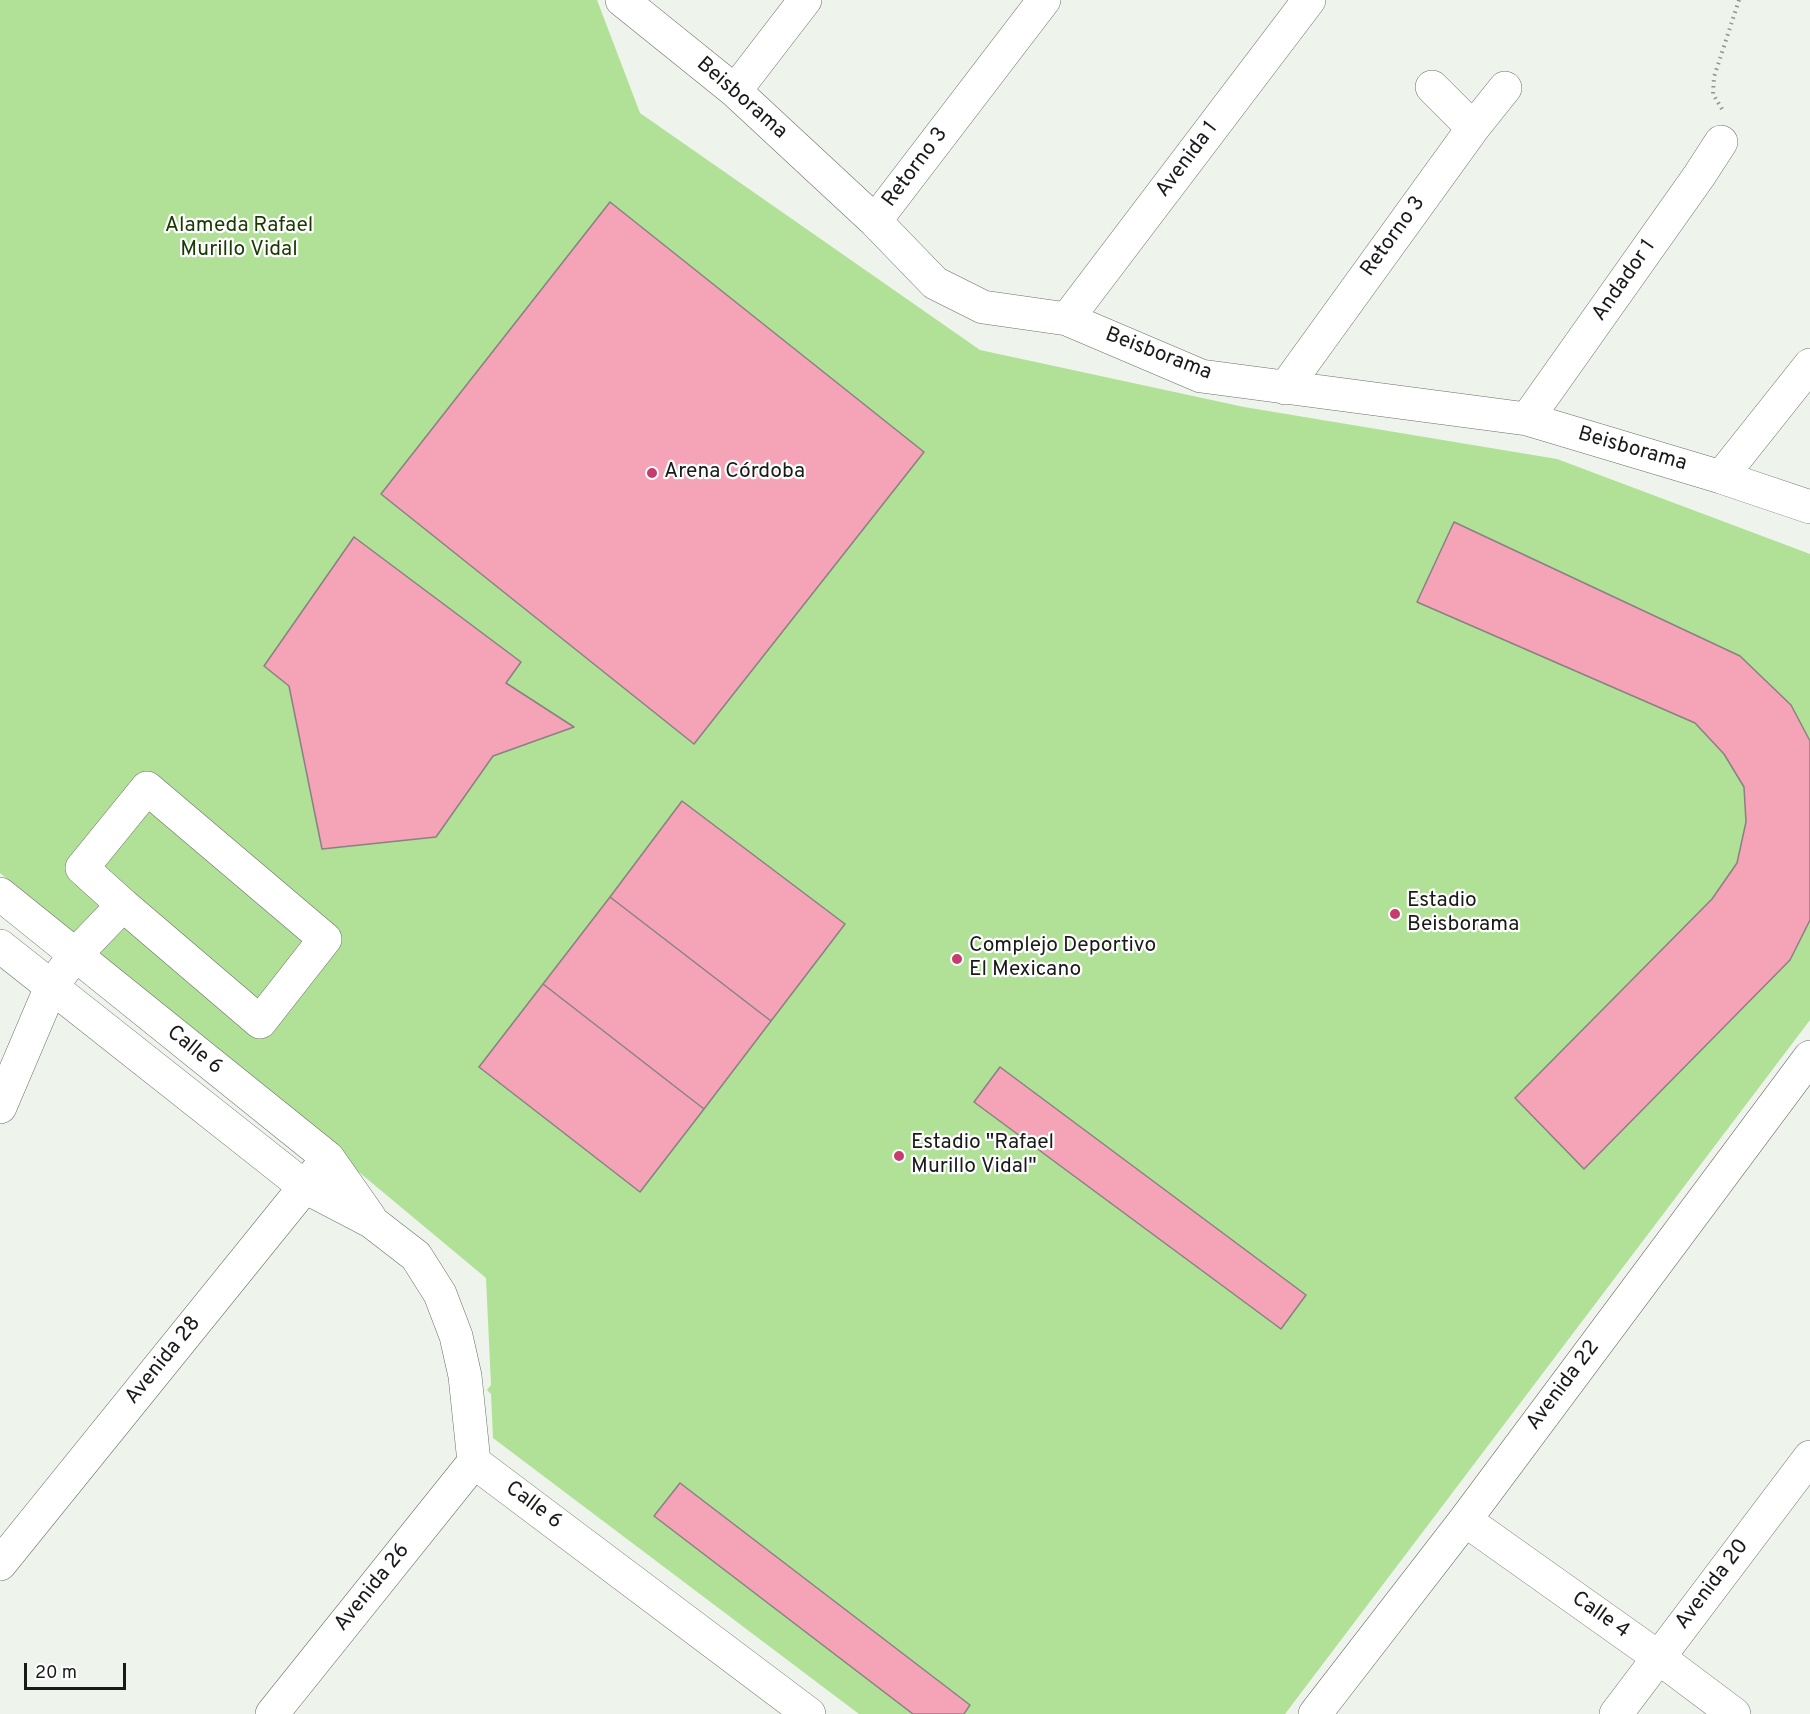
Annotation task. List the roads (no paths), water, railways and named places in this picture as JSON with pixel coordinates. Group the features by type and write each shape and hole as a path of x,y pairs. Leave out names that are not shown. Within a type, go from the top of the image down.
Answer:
{"street":[{"path":"735,91 806,0"},
{"name":"Retorno 3","path":"875,221 1044,0"},
{"name":"Avenida 1","path":"1066,319 1309,0"},
{"name":"Beisborama","path":"637,5 735,91 875,221 935,283 983,307 1066,319 1201,376 1527,419 1721,477 1810,507"},
{"path":"1432,87 1473,128"},
{"name":"Retorno 3","path":"1285,388 1473,128 1505,88"},
{"name":"Andador 1","path":"1527,419 1721,142"},
{"path":"1721,477 1810,365"},
{"path":"147,788 326,939 260,1022 123,905 82,868 147,788"},
{"name":"Calle 6","path":"0,894 328,1158 372,1222"},
{"path":"0,1107 51,987 75,955 123,905"},
{"name":"Calle 6","path":"0,946 305,1187 372,1222 416,1256 440,1294 456,1336 465,1376 474,1462 792,1709"},
{"name":"Avenida 22","path":"1315,1714 1465,1520 1807,1066"},
{"name":"Avenida 28","path":"0,1564 328,1158"},
{"name":"Avenida 20","path":"1616,1714 1810,1457"},
{"name":"Avenida 26","path":"272,1714 474,1462"},
{"name":"Calle 4","path":"1465,1520 1734,1714"}],"place":[{"name":"Arena Córdoba","path":"652,473"},
{"name":"Estadio Beisborama","path":"1395,914"},
{"name":"Complejo Deportivo El Mexicano","path":"957,959"},
{"name":"Estadio \"Rafael Murillo Vidal\"","path":"899,1156"}],"park label":[{"name":"Alameda Rafael Murillo Vidal","path":"239,239"}]}
